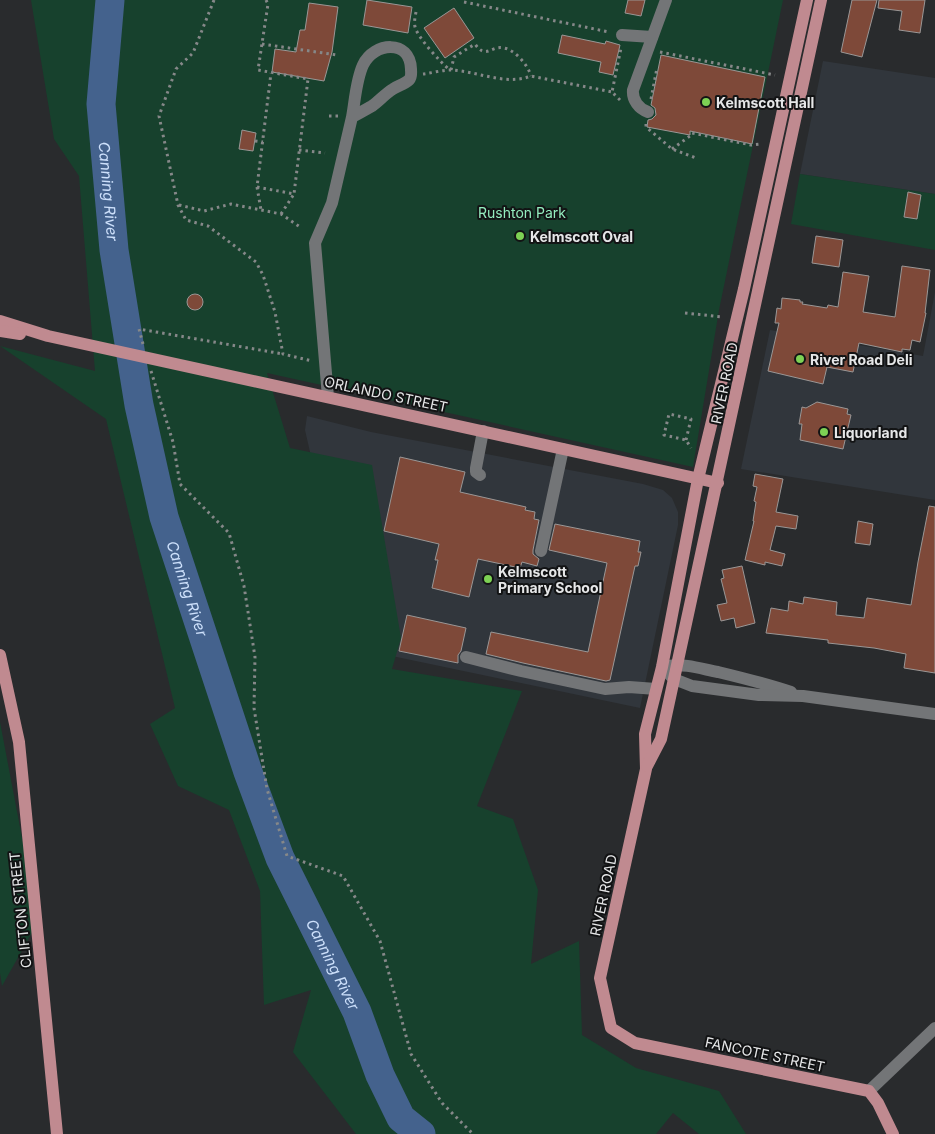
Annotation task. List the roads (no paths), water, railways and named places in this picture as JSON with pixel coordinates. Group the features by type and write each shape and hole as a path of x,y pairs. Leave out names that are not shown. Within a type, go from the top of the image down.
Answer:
{"main road":[{"name":"RIVER ROAD","path":"611,1028 600,978 646,768 645,734 662,667 698,479 744,289 807,0"},
{"name":"RIVER ROAD","path":"646,768 661,739 718,483 821,0"},
{"name":"ORLANDO STREET","path":"0,321 68,341 718,483"},
{"name":"ORLANDO STREET","path":"0,332 48,336"},
{"name":"CLIFTON STREET","path":"0,655 19,742 57,1134"},
{"name":"FANCOTE STREET","path":"611,1028 635,1043 869,1091"},
{"path":"869,1091 878,1103 893,1134"}],"street":[{"path":"648,112 645,112 634,100 632,90 666,0"},
{"path":"622,35 652,37"},
{"path":"328,397 315,243 332,203 347,117 361,70 370,54 381,48 394,47 403,51 410,60 411,75 408,80 391,90 372,106 347,117"},
{"path":"480,475 476,472 476,468 483,431"},
{"path":"541,551 563,449"},
{"path":"466,657 521,671 605,688 629,686 656,689"},
{"path":"662,667 678,664 764,683 803,696"},
{"path":"662,667 674,679 692,686 759,695 803,696 935,714"},
{"path":"869,1091 935,1028"}],"waterway":[{"name":"Canning River","path":"110,0 101,104 114,250 139,405 164,517 248,772 280,858 357,1012 380,1075 401,1118 421,1134"}],"place":[{"name":"Kelmscott Hall","path":"706,102"},
{"name":"Kelmscott Oval","path":"520,236"},
{"name":"River Road Deli","path":"800,359"},
{"name":"Liquorland","path":"824,432"},
{"name":"Kelmscott Primary School","path":"488,579"}],"park label":[{"name":"Rushton Park","path":"522,212"}]}
